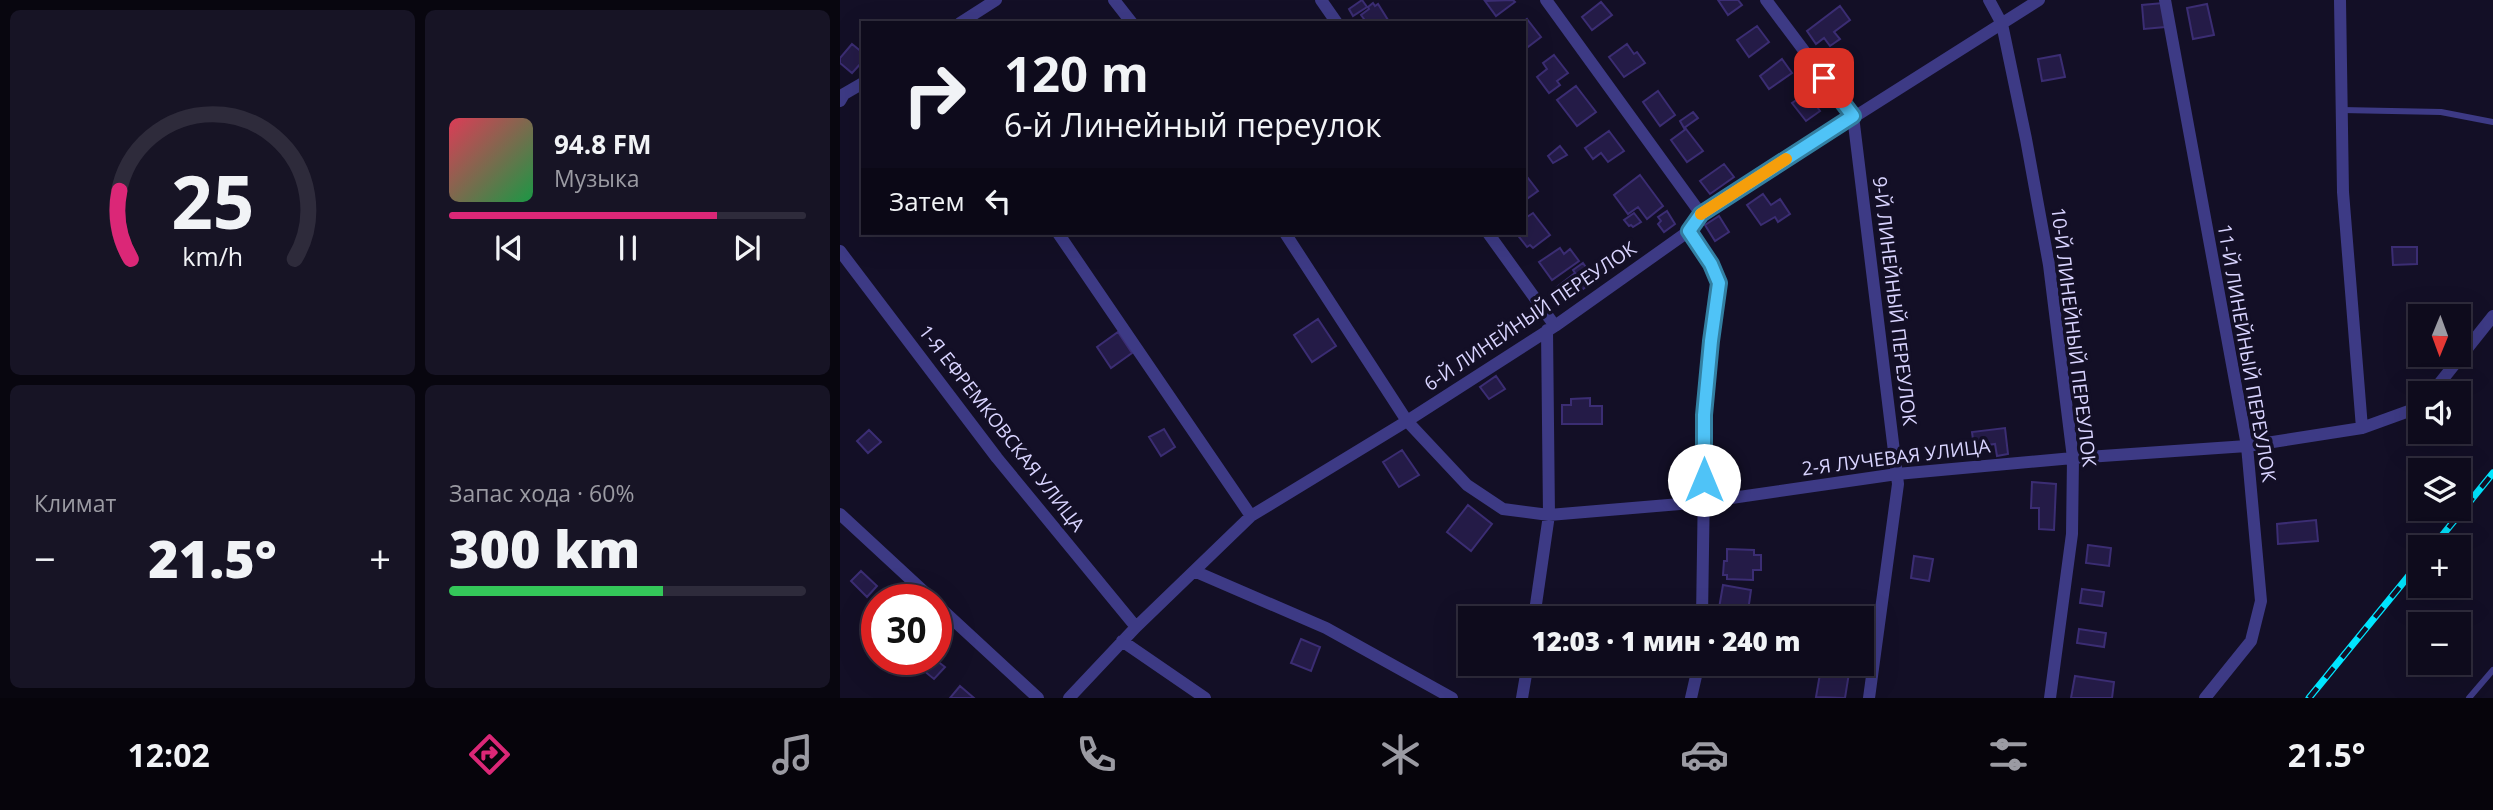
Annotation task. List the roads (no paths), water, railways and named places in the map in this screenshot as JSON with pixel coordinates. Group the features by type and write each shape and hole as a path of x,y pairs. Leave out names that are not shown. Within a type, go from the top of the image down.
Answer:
{"street":[{"path":"963,21 996,0"},
{"path":"1114,0 1130,21"},
{"path":"1321,0 1336,21"},
{"path":"1546,0 1701,214"},
{"path":"1766,0 1853,116"},
{"name":"10-Й ЛИНЕЙНЫЙ ПЕРЕУЛОК","path":"1989,0 2002,24 2026,139 2049,265 2073,458 2072,534 2050,698"},
{"name":"6-Й ЛИНЕЙНЫЙ ПЕРЕУЛОК","path":"1069,698 1136,627 1251,516 1407,421 1551,328 1689,231 1701,214 2039,0"},
{"name":"11-Й ЛИНЕЙНЫЙ ПЕРЕУЛОК","path":"2165,0 2247,446 2261,601 2251,641 2205,698"},
{"path":"2340,0 2343,192 2362,428"},
{"path":"841,95 861,84"},
{"name":"9-Й ЛИНЕЙНЫЙ ПЕРЕУЛОК","path":"1853,116 1898,484 1869,698"},
{"path":"1689,231 1711,264 1719,283 1704,415 1702,606"},
{"path":"1059,235 1251,516"},
{"name":"2-Я ЛУЧЕВАЯ УЛИЦА","path":"1285,235 1407,421 1467,485 1503,509 1549,515 1704,502 1897,474 2247,446 2362,428 2408,411"},
{"path":"1489,235 1551,328 1549,515 1536,606"},
{"name":"1-Я ЕФРЕМКОВСКАЯ УЛИЦА","path":"840,251 997,458 1136,627"},
{"path":"2441,381 2493,316"},
{"path":"840,514 915,584"},
{"path":"1194,571 1326,628 1452,698"},
{"path":"952,619 1038,698"},
{"path":"1122,641 1205,698"},
{"path":"1522,698 1526,676"},
{"path":"1691,698 1696,676"}],"lane":[{"path":"2341,110 2441,112 2493,122"},
{"path":"2469,698 2493,670"}],"railway":[{"path":"2443,535 2493,473"},
{"path":"2309,698 2408,577"}]}
